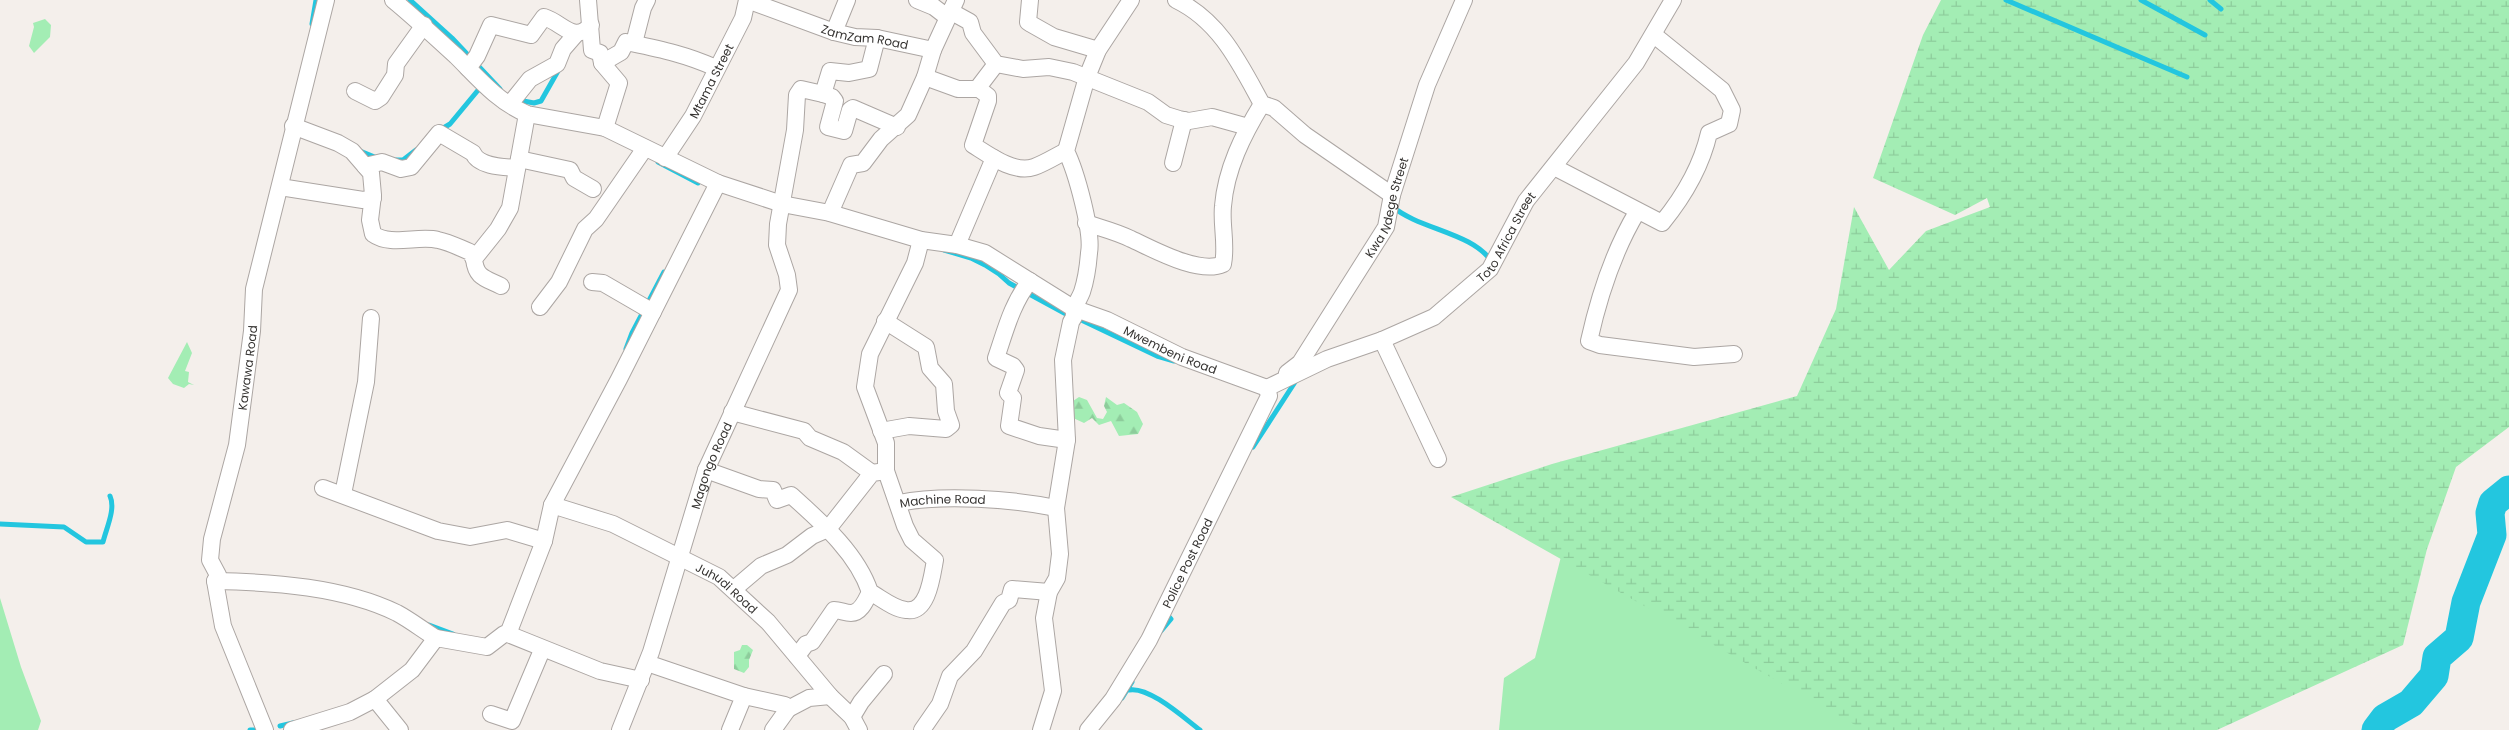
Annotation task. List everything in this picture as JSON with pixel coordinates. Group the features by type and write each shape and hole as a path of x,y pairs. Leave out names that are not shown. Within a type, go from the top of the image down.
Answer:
{"street":[{"name":"Kawawa Road","path":"265,730 223,626 215,581 218,575 210,560 212,540 237,445 252,331 254,289 294,126 317,44 326,0"},
{"path":"393,0 424,25 489,90 527,114 510,208 498,229 474,259"},
{"path":"588,0 592,50 600,53 602,62 619,83 605,128"},
{"path":"634,43 643,8 647,0"},
{"name":"ZamZam Road","path":"747,0 834,32 855,37 877,38 933,50"},
{"name":"Mtama Street","path":"665,158 692,116 743,18 747,0"},
{"path":"834,32 847,0"},
{"path":"917,0 934,7 951,9 970,22 973,32 996,64 1024,69 1049,67 1087,76 1148,102 1166,115 1184,120 1212,117 1248,127"},
{"path":"1030,0 1028,22 1054,37 1098,50"},
{"path":"1041,730 1053,691 1044,618 1049,592 1058,578 1060,554 1056,508 1067,440 1063,360 1071,322 1074,317 1073,308 1082,292 1090,250 1086,223 1072,164 1066,151 1087,76 1098,50 1131,0"},
{"path":"1176,0 1210,24 1224,38 1262,104 1274,108 1305,136 1392,195"},
{"name":"Kwa Ndege Street","path":"1268,388 1300,363 1386,228 1392,195 1427,85 1464,0"},
{"name":"Toto Africa Street","path":"1268,388 1327,359 1382,340 1434,316 1490,269 1526,201 1636,63 1673,0"},
{"path":"830,213 851,165 863,163 880,139 897,127 908,115 951,9"},
{"path":"468,68 491,26 531,35 544,17 576,34 584,33 591,25"},
{"path":"355,91 375,101 381,97 395,75 396,64 424,25"},
{"path":"510,104 530,79 557,64 563,48 576,34"},
{"path":"1554,167 1637,212 1662,223 1694,178 1704,157 1709,134 1729,124 1732,110 1722,90 1654,35"},
{"path":"877,38 869,69 849,73 830,71 823,94 832,97 835,101 828,127 844,131 850,110 853,108 897,127"},
{"path":"602,62 621,52 625,42 685,55 716,68"},
{"path":"979,90 980,85 996,64"},
{"path":"925,77 958,89 979,90 988,96 973,145 994,158 1019,168 1032,168 1066,151"},
{"name":"Magongo Road","path":"620,730 648,663 706,470 789,290 787,275 777,245 795,130 797,95 801,89 823,94"},
{"path":"1086,223 1130,238 1170,258 1216,268 1223,264 1223,207 1228,174 1248,127 1262,104"},
{"name":"Mwembeni Road","path":"527,114 605,128 718,184 782,204 830,213 921,240 957,245 985,253 1073,308 1107,320 1182,357 1268,388"},
{"path":"1174,163 1184,120"},
{"path":"294,126 338,142 352,151 371,173 373,198 370,220 373,234 378,238 412,241 436,239 470,252 474,259 475,270 501,286"},
{"path":"365,166 382,162 401,169 411,167 438,133 473,154 476,159 484,163 518,164 570,170 574,178 593,189"},
{"path":"540,307 559,282 585,229 596,218 645,148"},
{"path":"957,245 994,158"},
{"path":"508,634 544,542 552,504 718,184"},
{"path":"280,187 363,200 373,198"},
{"path":"1637,212 1621,239 1596,307 1588,341 1600,345 1694,357 1734,354"},
{"name":"Machine Road","path":"921,240 915,263 870,354 865,387 886,443 879,472 899,503 923,498 1032,503 1056,508"},
{"path":"1030,281 1014,308 996,358 1014,366 1016,370 1008,393 1013,398 1009,426 1039,436 1067,440"},
{"path":"592,282 603,283 653,312"},
{"path":"343,494 366,382 371,318"},
{"path":"881,431 909,426 946,429 950,425 946,411 944,384 930,368 926,347 885,321"},
{"path":"1382,340 1438,459"},
{"name":"Police Post Road","path":"1088,730 1113,699 1149,640 1269,396 1268,388"},
{"path":"732,412 804,431 810,438 843,452 879,472 828,529 812,536 787,555 762,566 734,589"},
{"path":"706,470 759,489 773,490 777,500 791,495 828,529 866,579 870,592 863,606 850,614 834,610 812,642 806,644 796,656"},
{"path":"323,488 438,531 470,537 507,530 544,542"},
{"path":"870,592 904,610 913,611 920,606 932,579 935,560 912,540 899,503"},
{"name":"Juhudi Road","path":"552,504 613,524 719,577 768,622 855,726"},
{"path":"215,581 273,582 356,598 396,613 436,638 487,647 504,634 508,634 542,650 600,671 640,680"},
{"path":"922,730 940,704 950,676 974,651 1003,603 1009,600 1012,589 1049,592"},
{"path":"292,730 350,712 375,699 412,670 436,638"},
{"path":"490,714 511,725 542,650"},
{"path":"648,663 744,696 785,705 788,709"},
{"path":"855,726 861,702 884,674"},
{"path":"730,730 744,696"},
{"path":"773,730 788,709 809,698 830,696"},
{"path":"375,699 400,730"}],"green space":[{"path":"1941,0 2509,0 2509,427 2456,467 2427,549 2403,645 2217,730 1864,730 1451,497 1552,464 1797,396 1836,309 1854,207 1889,270 1926,231 1990,207 1987,198 1955,215 1873,178 1923,35"},
{"path":"45,19 51,25 50,37 34,53 29,46 34,27 33,23"},
{"path":"187,342 192,353 185,371 189,372 188,382 194,385 189,384 184,388 173,384 168,378"},
{"path":"1079,397 1087,400 1097,418 1103,419 1107,412 1104,406 1106,397 1117,405 1124,403 1137,412 1143,424 1138,434 1119,436 1111,421 1099,425 1092,418 1084,423 1071,417 1068,410 1073,401"},
{"path":"1564,545 2028,730 1499,730 1504,678 1535,658"},
{"path":"0,598 21,667 41,721 38,730 0,730"},
{"path":"742,645 747,645 753,650 749,660 749,667 744,673 734,669 734,652 740,650"}],"waterway":[{"path":"312,24 316,0"},
{"path":"410,0 452,38 500,89"},
{"path":"2006,0 2187,77"},
{"path":"2141,0 2205,35"},
{"path":"2210,0 2221,9"},
{"path":"518,100 534,103 541,101 558,71"},
{"path":"440,130 450,124 479,89 482,91"},
{"path":"396,160 403,160 416,150"},
{"path":"360,151 377,158"},
{"path":"658,162 698,183"},
{"path":"1393,207 1417,221 1472,244 1491,261"},
{"path":"944,250 971,258 985,265 1009,283 1066,314"},
{"path":"626,349 632,333 664,272"},
{"path":"1075,317 1157,356 1174,361"},
{"path":"1253,447 1297,379"},
{"path":"2376,730 2385,718 2411,703 2434,676 2437,657 2459,638 2466,602 2492,535 2490,513 2493,503 2509,490"},
{"path":"0,524 64,527 86,542 103,542 112,507 110,496"},
{"path":"1161,631 1171,619 1166,613"},
{"path":"429,625 453,634"},
{"path":"1122,698 1132,682"},
{"path":"1129,690 1137,690 1156,698 1200,730"},
{"path":"280,726 293,723"}]}
